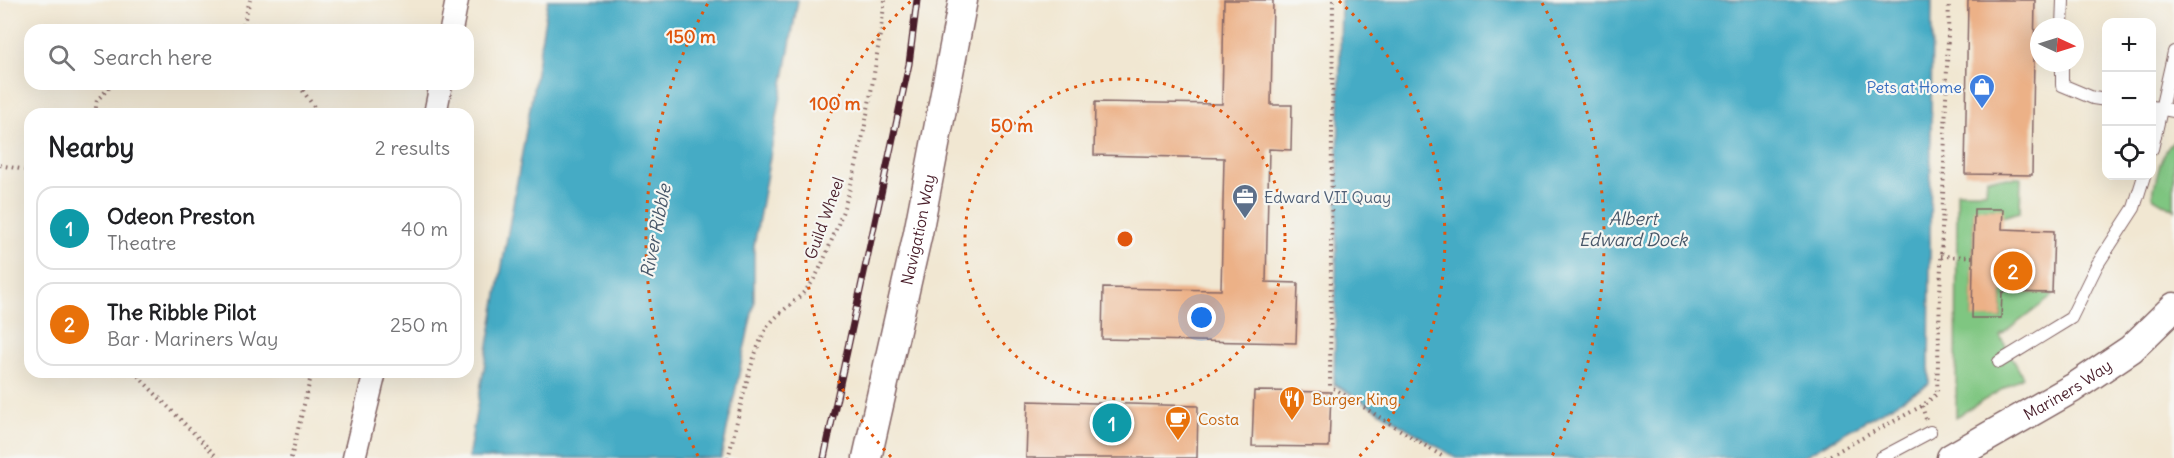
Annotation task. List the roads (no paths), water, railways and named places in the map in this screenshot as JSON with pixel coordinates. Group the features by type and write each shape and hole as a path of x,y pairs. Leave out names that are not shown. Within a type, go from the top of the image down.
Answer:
{"street":[{"path":"453,24 457,0"},
{"name":"Navigation Way","path":"867,458 918,233 963,0"},
{"path":"436,108 440,90"},
{"name":"Mariners Way","path":"1951,458 2073,388 2131,350 2174,307"},
{"path":"354,458 374,378"}],"lane":[{"path":"2062,0 2062,18"},
{"path":"2156,131 2174,52"},
{"path":"2062,72 2062,85 2092,98 2102,99"},
{"path":"1999,362 2071,318 2097,265 2134,208 2143,180"},
{"path":"1881,458 1930,432"}],"water":[{"name":"River Ribble","path":"548,0 798,0 754,246 754,304 721,458 468,458"},
{"name":"Albert Edward Dock","path":"1341,0 1932,0 1929,384 1801,458 1456,458 1334,384"}],"railway":[{"path":"824,458 909,64 917,0"}],"place":[{"name":"Pets at Home","path":"1982,110"},
{"name":"Edward VII Quay","path":"1245,220"},
{"name":"The Ribble Pilot","path":"2013,271"},
{"name":"Burger King","path":"1292,422"},
{"name":"Odeon Preston","path":"1112,423"},
{"name":"Costa","path":"1178,442"}]}
